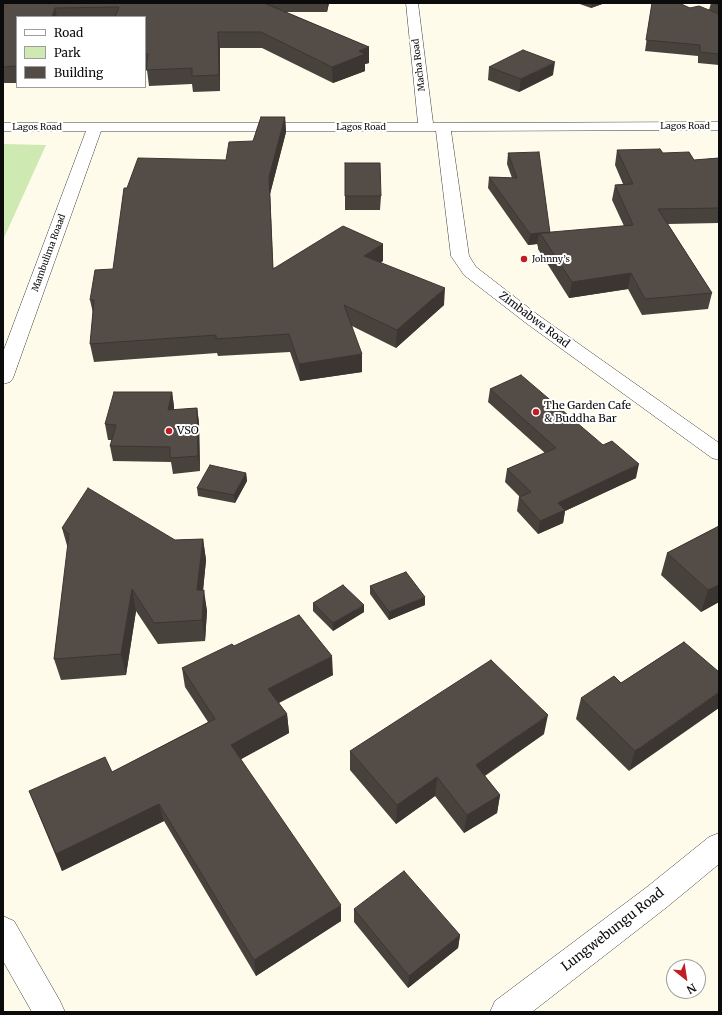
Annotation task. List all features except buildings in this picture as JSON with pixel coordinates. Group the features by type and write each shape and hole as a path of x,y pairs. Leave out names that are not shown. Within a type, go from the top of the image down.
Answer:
{"street":[{"name":"Macha Road","path":"412,3 434,127"},
{"name":"Lagos Road","path":"3,127 719,126"},
{"name":"Mambulima Roaad","path":"3,378 95,127"},
{"name":"Zimbabwe Road","path":"434,127 460,256 470,271 532,319 719,453"},
{"name":"Lungwebungu Road","path":"506,1012 657,897 719,846"},
{"path":"3,931 49,1012"}],"green space":[{"path":"3,144 46,145 3,240"}],"place":[{"name":"Johnny’s","path":"524,259"},
{"name":"The Garden Cafe & Buddha Bar","path":"536,412"},
{"name":"VSO","path":"169,431"}]}
